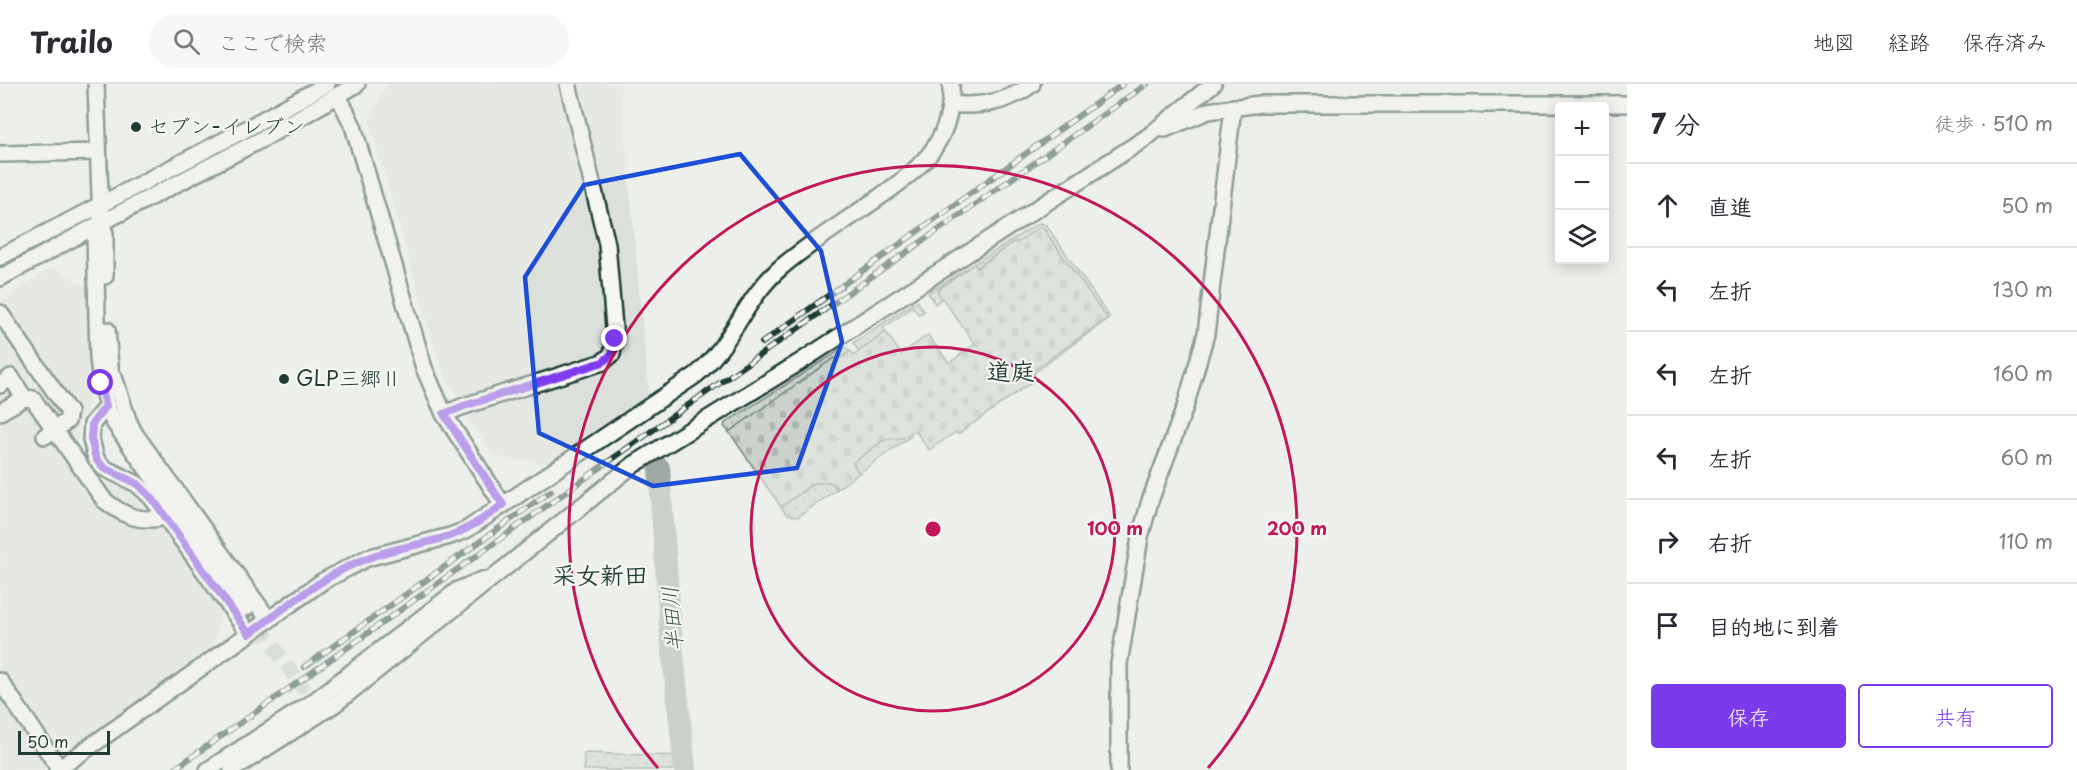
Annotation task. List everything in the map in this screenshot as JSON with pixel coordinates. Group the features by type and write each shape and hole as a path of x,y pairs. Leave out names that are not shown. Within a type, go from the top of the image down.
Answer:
{"street":[{"path":"96,84 101,223 105,233 109,363 114,402 123,433"},
{"path":"299,84 299,100"},
{"path":"0,257 327,84"},
{"path":"0,278 268,136 357,84"},
{"path":"444,414 603,362 612,354 615,339 607,244 568,84"},
{"path":"0,681 58,769 344,569 367,558 450,536 476,524 696,375 711,362 751,302 777,271 909,176 924,162 942,136 950,104 951,84"},
{"path":"998,84 1003,100"},
{"path":"950,104 979,105 1003,100 1032,84"},
{"path":"232,770 335,704 633,465 800,363 1146,138 1213,84"},
{"path":"338,95 353,126 424,368 444,414 503,505"},
{"path":"1146,138 1208,111 1260,104 1627,104"},
{"path":"1119,770 1119,664 1140,537 1150,501 1185,407 1206,334 1233,107"},
{"path":"0,154 98,152"},
{"path":"101,223 94,235 98,358 106,406 113,421 246,608"},
{"path":"0,313 69,412 67,421 45,436"},
{"path":"109,363 135,434 269,620"},
{"path":"0,385 11,377 24,398"},
{"path":"0,412 24,398 33,399 104,500 116,510 134,518 151,520 166,517"},
{"path":"106,406 92,424 91,439 96,459 104,468 138,484 152,498 249,634"},
{"path":"208,770 458,590 496,575"}],"highlighted area":[{"path":"740,154 821,251 842,342 797,468 653,486 539,433 525,277 584,185"}],"shaded area":[{"path":"393,84 620,84 649,394 545,464 495,457 469,420 440,366 369,121 385,88"},
{"path":"52,267 86,286 91,392 87,410 79,421 77,446 86,467 105,483 129,491 147,507 223,603 214,644 43,770 0,770 0,302"}],"green space":[{"path":"1039,223 1046,225 1109,316 1034,373 1036,379 1031,373 1015,241 976,268 974,265 937,290 942,298 935,304 928,293"},
{"path":"1039,227 1043,228 1107,318 1031,372 1036,379 958,434 956,432 929,450 915,430 903,438 885,439 853,463 859,473 837,489 831,482 814,483 781,507 729,432 834,358 837,361 850,351 854,355 886,332 901,354 928,335 949,363 975,344 937,291 974,264 977,268"},
{"path":"917,301 924,311 919,315 913,307 883,328 886,332 859,351 853,343"},
{"path":"845,347 850,351 837,361 834,358 729,432 724,426 725,423"},
{"path":"910,433 911,436 859,473 852,463 885,439 903,438"},
{"path":"831,482 837,489 798,517 787,515 781,507 814,483"},
{"path":"584,753 679,756 680,770 584,770"}],"waterway":[{"name":"半田川","path":"659,468 671,635 685,770"}],"tunnel":[{"path":"246,608 305,691"}],"railway":[{"path":"762,343 1123,84"},
{"path":"173,770 1147,84"},
{"path":"304,667 551,491"}],"place":[{"name":"セブン-イレブン","path":"136,127"},
{"name":"GLP三郷Ⅱ","path":"284,379"}],"district":[{"name":"道庭","path":"1011,372"},
{"name":"采女新田","path":"600,576"}],"route":[{"path":"101,383 106,406 92,424 92,450 96,459 104,468 138,484 152,498 249,634 323,581 344,569 392,550 419,545 466,530 503,505 444,414 603,362 612,354 615,339"}]}
